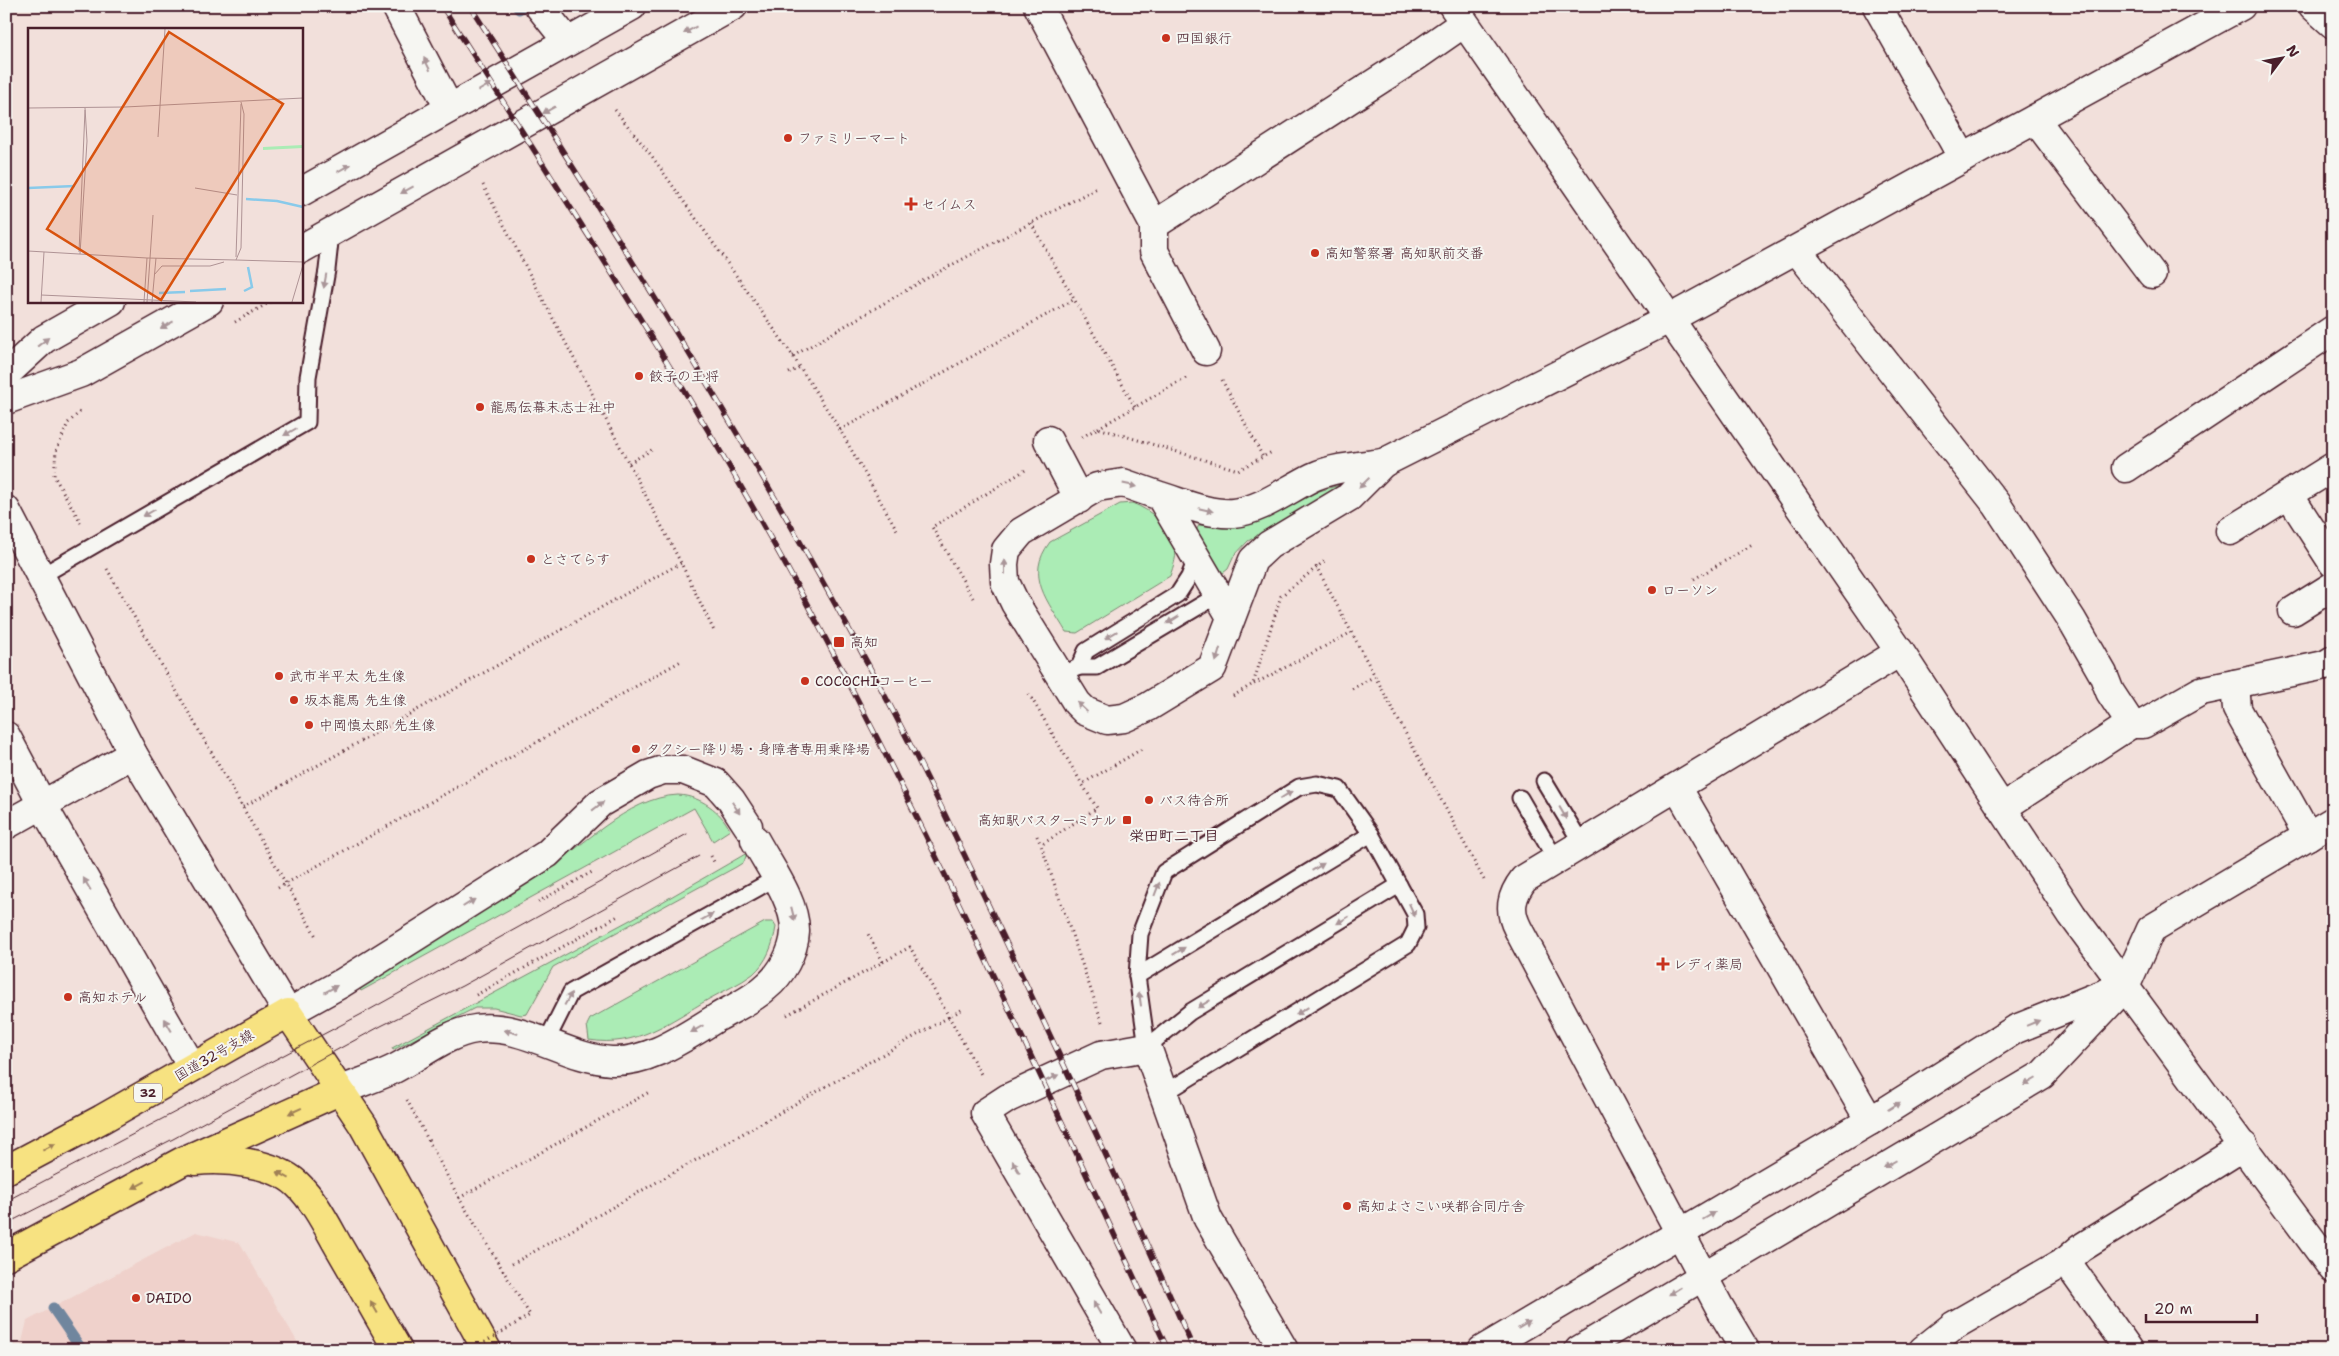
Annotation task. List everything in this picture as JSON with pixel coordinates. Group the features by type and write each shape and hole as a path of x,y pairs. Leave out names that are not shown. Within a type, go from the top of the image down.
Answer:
{"highway":[{"name":"国道32号支線","path":"6,1170 102,1119 288,1013"},
{"path":"288,1013 363,1125 487,1350"},
{"path":"6,1256 181,1162 339,1090"},
{"path":"181,1162 224,1158 276,1171 297,1183 320,1213 398,1350"}],"street":[{"path":"396,6 449,108"},
{"path":"539,6 567,41"},
{"path":"302,191 632,6"},
{"path":"302,248 733,6"},
{"path":"1038,6 1154,224 1154,251 1209,357"},
{"path":"1878,6 1963,158"},
{"path":"1384,464 1338,468 1314,476 1253,509 1233,513 1216,512 1123,483 1098,487 1021,532 1006,550 1004,564 1005,582 1015,603 1067,669 1069,692 1085,711 1107,720 1124,718 1148,707 1212,668 1224,606 1246,579 1253,560 1269,545 1349,497 1384,464 1669,319 2241,6"},
{"path":"2313,6 2333,24"},
{"path":"1154,224 1415,57 1459,14 1900,652 2072,915 2126,985 2333,1269"},
{"path":"2036,119 2152,274"},
{"path":"1797,250 1997,505 2072,620 2103,674 2110,692 2131,724"},
{"path":"6,374 44,340 109,302"},
{"path":"6,400 81,373 207,302"},
{"path":"2126,468 2333,330"},
{"path":"1048,440 1079,499"},
{"path":"2230,531 2333,467"},
{"path":"2289,495 2333,563"},
{"path":"1160,496 1224,606"},
{"path":"6,510 133,754 288,1013 342,983 547,854 600,803 648,775 663,770 683,770 716,783 731,800 751,833 792,909 795,933 793,948 766,987 660,1051 626,1061 593,1058 502,1029 467,1031 390,1071 339,1090"},
{"path":"2293,611 2333,586"},
{"path":"1745,1350 1702,1274 1518,929 1510,904 1515,891 1524,879 1900,652"},
{"path":"2002,808 2131,724 2143,724 2202,691 2325,664 2333,660"},
{"path":"2235,684 2237,709 2308,836"},
{"path":"6,736 42,806 192,1067"},
{"path":"6,825 133,754"},
{"path":"1677,787 1870,1121"},
{"path":"1579,1350 1702,1274 2042,1075 2126,985 2151,929 2333,821"},
{"path":"1482,1350 1870,1121 2016,1029 2126,985"},
{"path":"1122,1350 985,1113 1008,1098 1101,1055 1147,1047 1162,1094 1208,1219 1284,1350"},
{"path":"1925,1349 1953,1326 2066,1261 2081,1248 2244,1146"},
{"path":"2066,1261 2130,1350"}],"lane":[{"path":"41,576 306,422 308,377 327,270 331,232"},
{"path":"1067,669 1086,651 1178,594 1190,577 1196,559"},
{"path":"1067,669 1097,668 1224,606"},
{"path":"1544,781 1582,844"},
{"path":"1147,1047 1137,976 1140,934 1164,872 1299,787 1317,784 1339,789 1371,834 1415,914 1416,928 1408,944 1162,1094"},
{"path":"1520,798 1556,860"},
{"path":"1137,976 1371,834"},
{"path":"546,1042 571,992 776,878"},
{"path":"1147,1047 1190,1012 1399,885"}],"path":[{"path":"615,110 651,155 793,356 840,430 897,530"},
{"path":"793,356 931,276 1126,172"},
{"path":"482,183 716,633"},
{"path":"1031,223 1135,407"},
{"path":"840,430 1075,299"},
{"path":"230,325 270,302"},
{"path":"1098,428 1135,407 1209,357 1263,457"},
{"path":"789,373 800,367"},
{"path":"84,407 68,423 56,451 54,476 317,938"},
{"path":"629,463 655,448"},
{"path":"1238,470 1272,452"},
{"path":"1694,578 1754,544"},
{"path":"1253,684 1281,596 1327,558"},
{"path":"243,807 681,563"},
{"path":"1316,567 1488,887 1510,904"},
{"path":"1228,699 1350,632"},
{"path":"278,888 681,661"},
{"path":"1352,689 1374,677"},
{"path":"1041,845 1097,808 1082,784 1151,744"},
{"path":"1037,836 1102,1023"},
{"path":"711,856 714,862"},
{"path":"473,997 618,916"},
{"path":"884,962 910,946 983,1077"},
{"path":"512,1264 963,1010"},
{"path":"404,1093 486,1244 530,1315 472,1350"}],"shaded area":[{"path":"196,1232 240,1243 302,1350 20,1350 27,1321"}],"green space":[{"path":"1346,483 1301,512 1248,541 1234,556 1228,569 1223,573 1219,572 1195,533 1199,525 1224,528 1243,525 1306,495"},
{"path":"1132,503 1158,519 1172,538 1176,552 1170,576 1077,633 1066,632 1046,599 1042,588 1039,566 1042,554 1050,542 1120,504"},
{"path":"678,795 694,798 709,806 721,817 730,830 713,841 694,808 361,991 359,988 539,875 623,814 659,798"},
{"path":"747,853 744,862 736,867 553,967 527,1014 521,1015 494,1008 475,1008 393,1050 392,1048 643,913"},
{"path":"765,922 773,922 776,927 773,940 769,953 762,964 748,978 666,1024 638,1037 606,1041 589,1040 587,1025 590,1019"}],"waterway":[{"path":"53,1308 82,1350"}],"tram line":[{"path":"6,1201 360,1015 687,834"},
{"path":"6,1224 173,1139 381,1026 462,986 699,856"}],"railway":[{"path":"442,6 638,314 732,471 821,630 956,898 1168,1350"},
{"path":"470,6 581,179 689,354 794,531 844,620 893,711 943,811 1110,1164 1194,1350"}],"place":[{"name":"四国銀行","path":"1166,38"},
{"name":"ファミリーマート","path":"788,138"},
{"name":"セイムス","path":"911,204"},
{"name":"高知警察署 高知駅前交番","path":"1315,253"},
{"name":"餃子の王将","path":"639,376"},
{"name":"龍馬伝幕末志士社中","path":"480,407"},
{"name":"とさてらす","path":"531,559"},
{"name":"ローソン","path":"1652,590"},
{"name":"高知","path":"839,642"},
{"name":"武市半平太 先生像","path":"279,676"},
{"name":"COCOCHIコーヒー","path":"805,681"},
{"name":"坂本龍馬 先生像","path":"294,700"},
{"name":"中岡慎太郎 先生像","path":"309,725"},
{"name":"タクシー降り場・身障者専用乗降場","path":"636,749"},
{"name":"バス待合所","path":"1149,800"},
{"name":"高知駅バスターミナル","path":"1127,820"},
{"name":"レディ薬局","path":"1663,964"},
{"name":"高知ホテル","path":"68,997"},
{"name":"高知よさこい咲都合同庁舎","path":"1347,1206"},
{"name":"DAIDO","path":"136,1298"}],"district":[{"name":"栄田町二丁目","path":"1174,836"}]}
